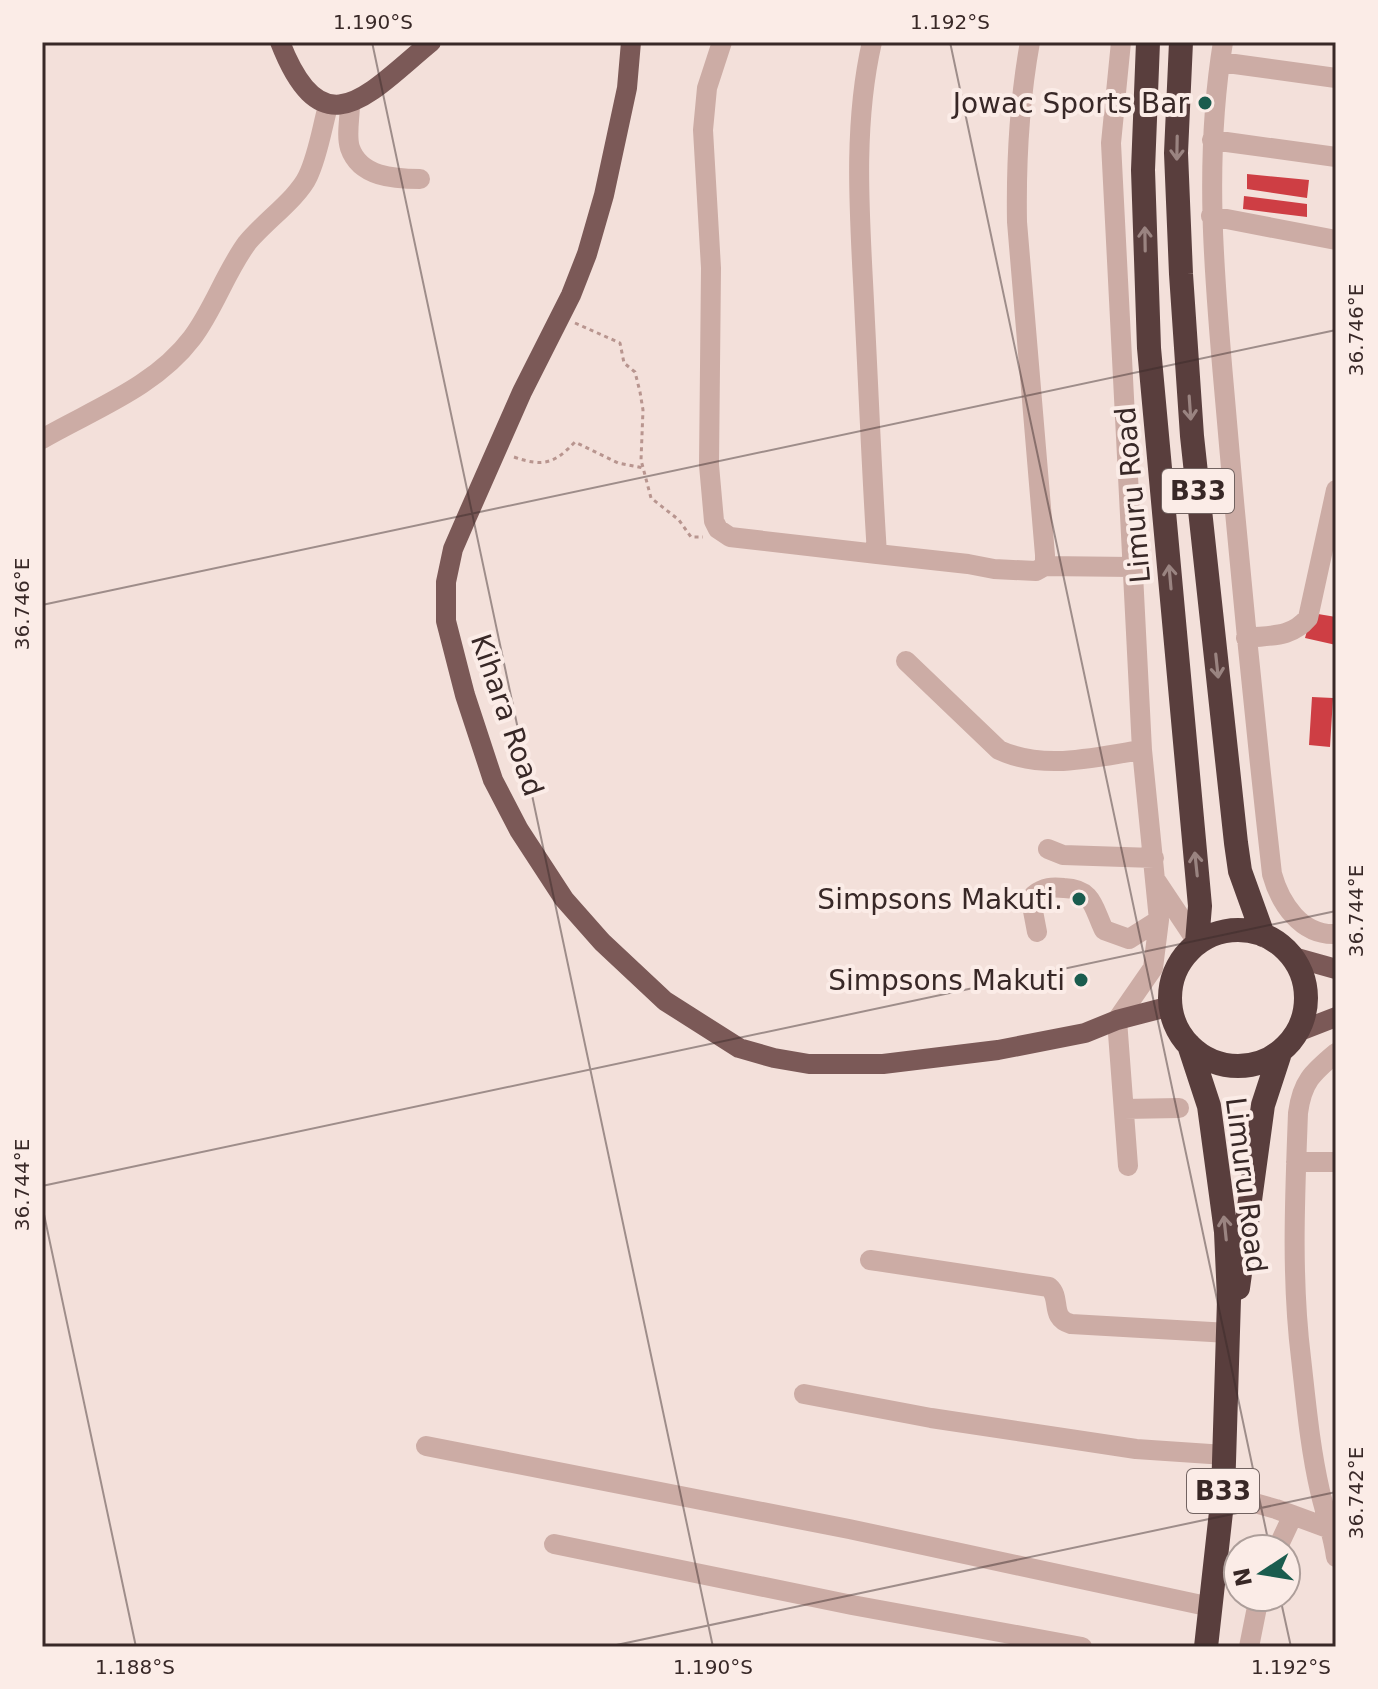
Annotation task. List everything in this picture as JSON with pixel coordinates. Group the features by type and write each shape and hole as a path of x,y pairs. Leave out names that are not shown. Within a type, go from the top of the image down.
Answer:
{"highway":[{"name":"Limuru Road","path":"1148,42 1143,170 1149,348 1200,906 1197,942"},
{"name":"B33","path":"1181,42 1176,153 1192,436 1236,843 1240,871 1263,935"},
{"path":"1227,931 1246,931 1263,935 1293,957 1304,979 1306,1011 1300,1031 1279,1056 1255,1064 1228,1066 1207,1058 1189,1045 1178,1027 1171,1006 1170,988 1184,956 1197,942 1227,931"},
{"name":"Limuru Road","path":"1189,1045 1209,1106 1226,1232 1229,1333 1223,1494 1206,1647"},
{"name":"Limuru Road","path":"1229,1333 1243,1263 1263,1105 1279,1056"}],"main road":[{"path":"280,42 297,80 311,96 328,106 350,104 431,42"},
{"name":"Kihara Road","path":"631,42 627,88 604,195 587,254 453,549 446,582 446,621 465,695 493,780 519,830 564,899 602,942 665,1001 739,1048 774,1058 809,1064 883,1064 998,1050 1085,1033 1117,1020 1171,1006"},
{"path":"1293,957 1336,969"},
{"path":"1300,1031 1336,1017"}],"street":[{"path":"722,42 707,88 703,130 711,268 709,465 714,521 718,529 730,537 994,569 1036,571 1045,566 1132,567"},
{"path":"872,42 861,101 860,198 861,271 877,554"},
{"path":"1030,42 1016,149 1017,222 1045,566"},
{"path":"1121,42 1111,143 1142,750 1159,920 1153,968 1117,1020 1128,1166"},
{"path":"1336,78 1221,52 1212,140 1211,216 1246,638 1272,874 1278,895 1298,919 1325,934 1336,934"},
{"path":"350,104 349,146 364,168 397,179 420,179"},
{"path":"42,439 96,412 143,383 192,338 246,246 308,176 328,106"},
{"path":"1212,140 1336,157"},
{"path":"1211,216 1336,240"},
{"path":"1246,638 1286,634 1299,629 1308,618 1336,490"},
{"path":"906,661 999,750 1011,756 1064,762 1142,750"},
{"path":"1048,849 1063,855 1154,858"},
{"path":"1155,879 1197,942"},
{"path":"1037,932 1032,903 1034,895 1048,887 1080,889 1090,898 1104,930 1117,937 1129,939 1159,920"},
{"path":"1336,1053 1315,1070 1301,1089 1294,1262 1300,1354 1320,1491 1334,1531 1336,1557"},
{"path":"1124,1109 1179,1108"},
{"path":"1296,1162 1336,1162"},
{"path":"870,1260 1049,1287 1056,1294 1057,1316 1071,1324 1229,1333"},
{"path":"804,1394 931,1418 1106,1444 1225,1455"},
{"path":"426,1446 835,1526 1211,1607"},
{"path":"1223,1494 1334,1531"},
{"path":"1285,1533 1293,1515"},
{"path":"554,1544 852,1605 1082,1647"},
{"path":"1249,1647 1256,1613"}],"path":[{"path":"560,316 620,343 624,363 635,372 643,410 641,460 651,498 679,520 691,537 730,537"},
{"path":"496,451 531,463 548,463 575,442 618,463 644,468"}],"building":[{"path":"1247,174 1309,180 1307,198 1247,189"},
{"path":"1244,196 1307,204 1307,217 1243,209"},
{"path":"1312,613 1336,617 1336,645 1305,638"},
{"path":"1312,697 1333,698 1330,747 1309,745"}],"place":[{"name":"Jowac Sports Bar","path":"1205,103"},
{"name":"Simpsons Makuti.","path":"1079,899"},
{"name":"Simpsons Makuti","path":"1081,980"}]}
